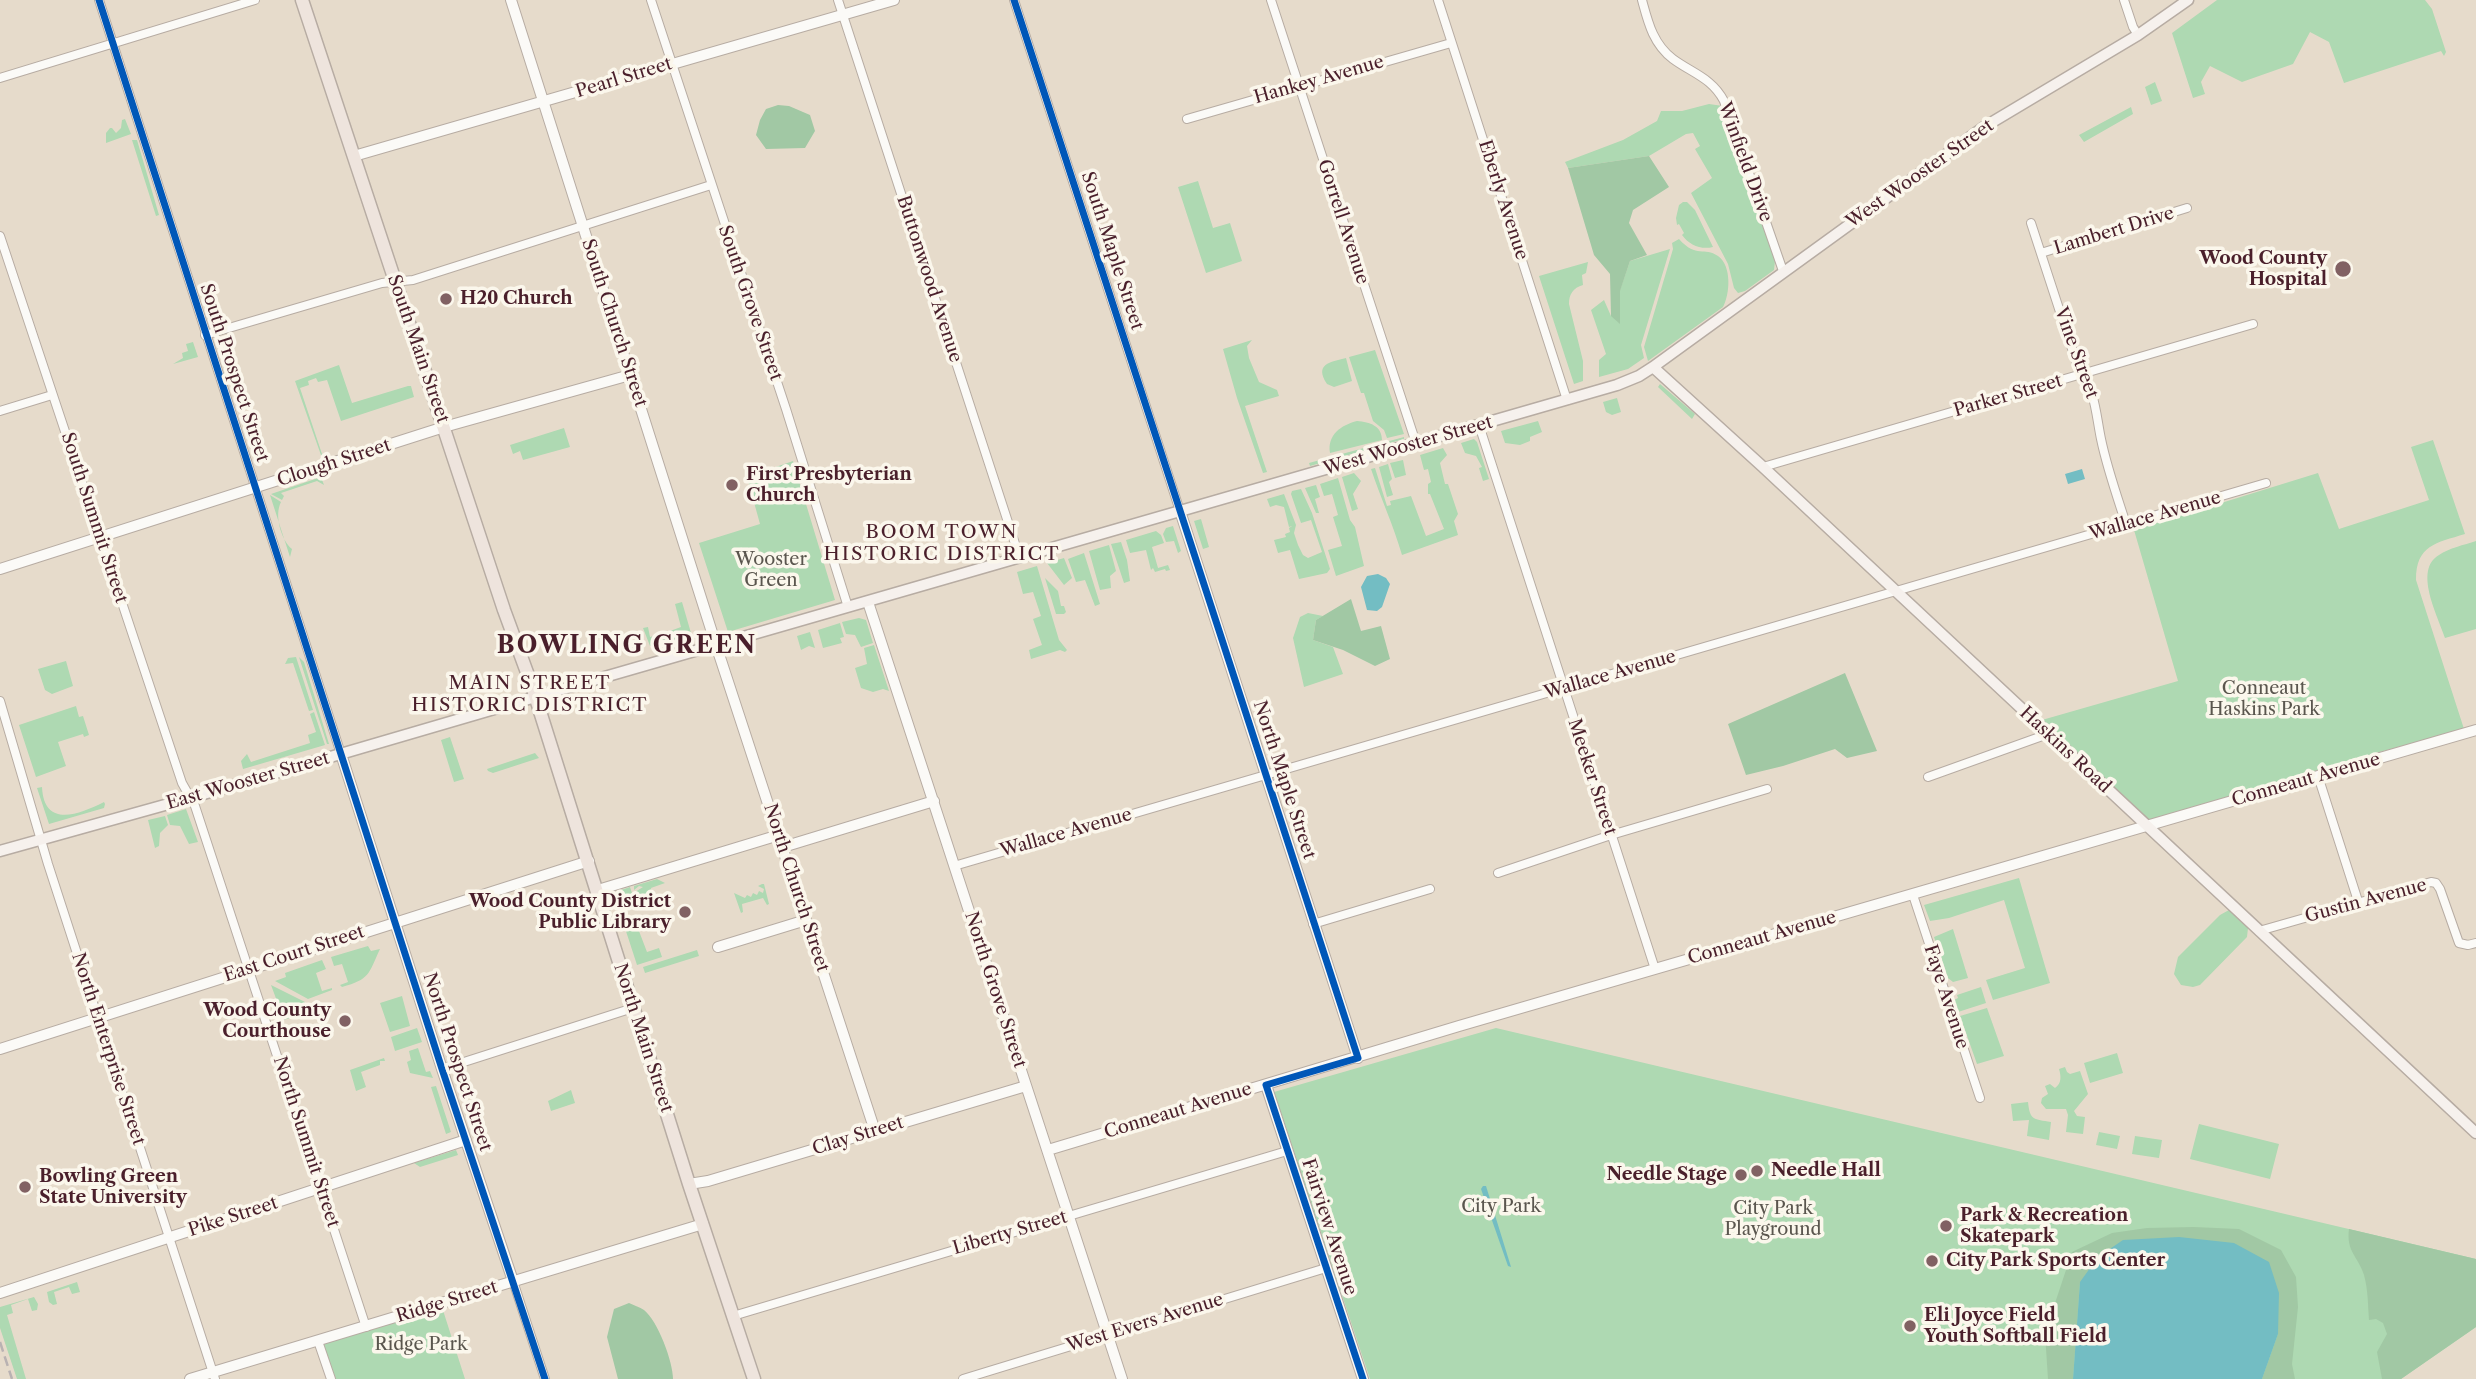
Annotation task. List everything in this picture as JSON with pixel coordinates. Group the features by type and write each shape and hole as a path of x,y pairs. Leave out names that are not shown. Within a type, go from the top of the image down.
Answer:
{"main road":[{"name":"South Main Street","path":"302,0 504,610 536,696"},
{"name":"West Wooster Street","path":"536,696 1020,559 1567,400 1639,376 1984,127 2138,35 2188,0"},
{"name":"Haskins Road","path":"1653,367 2476,1133"},
{"name":"East Wooster Street","path":"0,851 191,798 536,696"},
{"name":"North Main Street","path":"536,696 689,1184 754,1379"}],"street":[{"name":"South Prospect Street","path":"99,0 341,754"},
{"path":"0,78 255,0"},
{"name":"South Church Street","path":"511,0 716,645"},
{"name":"South Grove Street","path":"651,0 786,409 848,607"},
{"name":"Buttonwood Avenue","path":"838,0 1020,559"},
{"name":"Pearl Street","path":"354,156 894,0"},
{"name":"South Maple Street","path":"1014,0 1180,511"},
{"name":"Gorrell Avenue","path":"1272,0 1416,443"},
{"name":"Eberly Avenue","path":"1438,0 1567,400"},
{"name":"Winfield Drive","path":"1642,0 1648,24 1662,49 1673,59 1707,79 1724,100 1783,271"},
{"path":"2124,0 2138,35"},
{"name":"Hankey Avenue","path":"1187,119 1451,43"},
{"path":"205,335 344,293 414,280 711,185"},
{"name":"Lambert Drive","path":"2040,253 2187,208"},
{"name":"Vine Street","path":"2031,223 2078,367 2084,373 2092,393 2101,437 2126,524"},
{"name":"South Summit Street","path":"1,242 181,783 191,798"},
{"name":"Parker Street","path":"1763,467 2253,324"},
{"name":"Clough Street","path":"0,569 444,427 630,375"},
{"path":"0,411 52,395"},
{"name":"Meeker Street","path":"1479,425 1655,969"},
{"name":"Wallace Avenue","path":"954,866 2266,483"},
{"name":"North Maple Street","path":"1180,511 1357,1058"},
{"name":"North Grove Street","path":"868,602 1122,1379"},
{"name":"North Church Street","path":"716,645 875,1131"},
{"name":"North Enterprise Street","path":"0,701 97,1017 214,1376"},
{"name":"Conneaut Avenue","path":"1048,1150 1655,969 2476,730"},
{"path":"1928,777 2048,734"},
{"name":"North Prospect Street","path":"341,754 545,1379"},
{"path":"2318,776 2358,901"},
{"path":"1498,873 1611,835 1767,789"},
{"name":"North Summit Street","path":"191,798 366,1327"},
{"path":"783,847 934,801"},
{"path":"598,890 779,835"},
{"name":"East Court Street","path":"0,1049 589,861"},
{"name":"Gustin Avenue","path":"2259,931 2420,883 2436,883 2459,943 2476,943"},
{"path":"1313,924 1430,889"},
{"name":"Faye Avenue","path":"1913,895 1980,1098"},
{"path":"718,947 806,920"},
{"path":"442,1069 633,1008"},
{"name":"Fairview Avenue","path":"1266,1085 1363,1379"},
{"name":"Clay Street","path":"689,1184 708,1181 1026,1086"},
{"name":"Pike Street","path":"0,1293 466,1140"},
{"name":"Liberty Street","path":"733,1316 1287,1151"},
{"name":"Ridge Street","path":"190,1379 214,1376 318,1341 702,1224"},
{"name":"West Evers Avenue","path":"963,1379 1326,1268"},
{"path":"318,1341 331,1379"}],"green space":[{"path":"2217,0 2425,0 2432,9 2446,52 2444,56 2441,51 2344,83 2329,42 2310,32 2293,64 2242,82 2210,66 2201,82 2205,94 2193,98 2172,33"},
{"path":"2155,82 2162,101 2151,105 2145,87"},
{"path":"1709,104 1723,106 1775,261 1774,270 1738,293 1734,288 1728,264 1691,193 1712,178 1695,149 1700,146 1693,133 1686,134 1649,156 1568,168 1565,162 1623,140 1657,121 1661,111 1682,111"},
{"path":"778,105 789,106 810,115 815,131 805,148 766,149 756,135 766,109"},
{"path":"2131,107 2133,114 2084,142 2079,135"},
{"path":"125,119 131,134 106,143 106,133 112,128 116,133"},
{"path":"132,140 137,140 159,215 156,216"},
{"path":"1649,156 1669,187 1633,210 1629,223 1647,255 1630,261 1620,291 1620,324 1611,316 1610,274 1594,255 1568,168"},
{"path":"1198,181 1213,228 1230,223 1242,261 1206,273 1178,187"},
{"path":"1687,202 1695,210 1713,247 1696,246 1682,235 1684,233 1679,224 1677,225 1676,218 1679,205"},
{"path":"1679,239 1691,249 1713,253 1723,261 1728,273 1727,295 1723,307 1648,361 1644,347 1673,249 1672,243"},
{"path":"1670,249 1641,345 1644,358 1628,369 1599,377 1599,360 1606,354 1591,310 1604,300 1611,316 1630,261"},
{"path":"1588,262 1586,273 1582,275 1583,285 1574,290 1569,300 1583,361 1583,381 1574,384 1539,276"},
{"path":"1252,340 1247,346 1249,358 1259,382 1277,390 1279,396 1245,406 1267,472 1263,473 1223,349"},
{"path":"193,342 198,357 173,364 183,358 182,353 188,351 186,344"},
{"path":"1375,350 1404,434 1387,438 1384,430 1373,421 1364,393 1361,393 1349,357"},
{"path":"1346,358 1352,381 1334,387 1327,384 1323,377 1323,368"},
{"path":"339,365 352,403 408,386 411,386 414,397 341,421 327,380 318,382 316,378 308,381 309,385 300,388 322,454 329,453 322,458 295,381"},
{"path":"1660,384 1695,414 1692,419 1658,387"},
{"path":"1617,398 1621,412 1612,415 1606,412 1603,402"},
{"path":"1357,421 1374,426 1380,431 1382,440 1330,453 1331,441 1336,432"},
{"path":"1538,421 1542,432 1530,437 1530,441 1520,445 1505,443 1501,431"},
{"path":"564,428 570,447 523,460 520,451 513,454 510,445"},
{"path":"1404,437 1310,466 1309,463"},
{"path":"1474,439 1489,479 1483,481 1479,468 1482,467 1476,456 1465,453 1461,443"},
{"name":"Conneaut Haskins Park","path":"2433,440 2465,534 2437,543 2424,552 2417,568 2416,580 2464,729 2376,753 2377,759 2147,826 2035,722 2178,681 2134,530 2318,473 2339,529 2429,500 2411,447"},
{"path":"1443,448 1447,455 1440,463 1445,484 1448,484 1458,514 1454,521 1458,535 1402,555 1371,469 1375,468 1387,506 1391,505 1390,501 1411,496 1426,536 1444,529 1428,494 1428,484 1431,482 1428,469 1424,470 1420,455"},
{"path":"1403,460 1406,475 1395,478 1390,463"},
{"name":"Wooster Green","path":"793,461 835,600 728,632 699,543 760,524 747,477"},
{"path":"1388,464 1393,495 1387,497 1379,467"},
{"path":"1354,473 1361,481 1353,494 1358,509 1352,511 1342,477"},
{"path":"321,477 324,485 317,481 281,493 284,496 282,500 271,494"},
{"path":"1338,478 1350,520 1355,527 1364,566 1336,576 1328,550 1342,546 1333,517 1338,515 1332,494 1324,496 1320,484"},
{"path":"1316,485 1320,497 1315,499 1319,513 1316,513 1305,488"},
{"path":"1301,489 1312,513 1330,569 1327,573 1299,579 1290,550 1278,553 1274,540 1286,537 1285,534 1290,532 1289,528 1292,526 1289,527 1284,507 1270,507 1267,499 1284,494 1296,525 1294,533 1298,545 1303,555 1308,558 1322,552 1311,520 1301,523 1291,494 1292,491"},
{"path":"270,495 281,502 279,523"},
{"path":"1201,519 1209,547 1203,549 1194,521"},
{"path":"1173,526 1181,551 1178,553 1174,541 1166,542 1163,534 1166,528"},
{"path":"1156,531 1164,543 1152,547 1158,568 1168,565 1170,570 1151,570 1146,550 1130,553 1126,540"},
{"path":"284,538 292,549 290,557"},
{"path":"2476,541 2476,629 2445,638 2433,606 2428,571 2439,555"},
{"path":"1121,542 1130,581 1124,583 1111,544"},
{"path":"1109,545 1116,571 1110,576 1111,588 1100,590 1089,551"},
{"path":"1084,553 1100,604 1095,606 1085,580 1076,582 1068,559"},
{"path":"1064,558 1072,578 1064,585 1047,563"},
{"path":"1037,566 1059,640 1067,650 1031,659 1029,650 1042,645 1033,619 1041,616 1033,592 1023,594 1017,572"},
{"path":"1045,578 1058,591 1061,606 1064,606 1066,612 1064,614 1056,614"},
{"path":"1351,599 1361,631 1381,626 1390,659 1375,666 1343,650 1313,640 1316,620"},
{"path":"682,602 691,633 673,640 670,631 681,627 675,604"},
{"path":"1308,613 1323,616 1316,620 1313,640 1333,647 1343,674 1304,687 1293,638 1300,617"},
{"path":"859,618 866,620 873,643 861,647 855,635 846,634 842,622"},
{"path":"840,623 844,637 840,638 842,643 823,648 818,630"},
{"path":"648,627 650,637 665,633 667,641 650,646 643,628"},
{"path":"810,632 815,648 809,646 801,650 797,636"},
{"path":"874,645 889,691 883,689 873,692 861,688 855,668 867,664 864,648"},
{"path":"296,657 313,710 309,711 293,663 285,664 288,658"},
{"path":"299,657 304,662 329,744 327,744"},
{"path":"66,661 73,686 52,694 45,690 38,669"},
{"path":"1845,673 1877,751 1847,758 1835,749 1746,775 1728,724"},
{"path":"76,706 79,717 83,716 89,735 84,737 83,734 58,742 66,766 36,777 19,725"},
{"path":"314,712 325,745 243,769 241,761 247,754 251,762 310,743 308,735 316,732 310,714"},
{"path":"450,737 464,779 454,782 441,740"},
{"path":"535,753 539,758 493,773 487,769"},
{"path":"42,787 44,800 56,813 73,814 104,802 104,808 49,824 37,788"},
{"path":"186,809 198,842 189,844 180,826 170,825 167,815"},
{"path":"165,816 168,825 160,833 159,846 155,848 148,820"},
{"path":"2019,878 2050,983 1993,1000 1986,980 2025,968 2004,900 1949,918 1930,921 1924,905"},
{"path":"657,879 665,883 651,888 655,906 641,910 640,897 636,897 635,892 643,887 639,886 634,890 634,886"},
{"path":"764,884 769,904 767,905 763,898 742,904 741,913 734,893 745,898 747,895 751,897 759,891 763,893 764,889 758,886"},
{"path":"630,887 634,899 631,906 618,907 615,892"},
{"path":"2229,910 2248,928 2247,937 2200,985 2181,985 2174,974 2178,957 2220,915"},
{"path":"634,918 647,952 659,948 662,957 637,965 623,922"},
{"path":"1953,929 1968,978 1953,982 1948,978 1934,937"},
{"path":"368,946 371,951 380,949 367,975 342,987 340,985 348,982 342,964 334,966 331,957"},
{"path":"697,950 699,956 645,973 643,967"},
{"path":"322,960 326,969 316,973 322,991 332,990 308,999 275,981 286,977 285,973"},
{"path":"271,985 305,1002 301,1014 284,1020"},
{"path":"1981,987 1986,1003 1958,1012 1954,1000 1958,998 1957,995"},
{"path":"402,996 410,1026 390,1032 380,1003"},
{"path":"1987,1008 2004,1056 1977,1064 1960,1016"},
{"path":"417,1028 422,1042 395,1051 391,1037"},
{"name":"City Park","path":"1496,1028 2476,1259 2476,1327 2401,1379 1370,1379 1274,1092"},
{"path":"418,1048 426,1072 430,1071 433,1078 410,1073 407,1062 411,1060 409,1051"},
{"path":"2117,1053 2123,1073 2090,1083 2084,1063"},
{"path":"384,1058 385,1061 380,1061 380,1065 361,1072 366,1087 356,1091 350,1070"},
{"path":"2065,1067 2070,1074 2080,1071 2088,1094 2074,1111 2077,1116 2085,1117 2083,1134 2066,1132 2066,1109 2046,1109 2041,1103 2042,1098 2048,1094 2045,1086 2050,1084 2055,1088 2059,1084 2059,1069"},
{"path":"436,1086 451,1132 446,1134 431,1087"},
{"path":"571,1090 575,1103 551,1111 548,1101"},
{"path":"2028,1102 2034,1118 2051,1122 2049,1140 2027,1136 2029,1120 2013,1121 2011,1104"},
{"path":"2199,1124 2279,1144 2270,1179 2190,1159"},
{"path":"2099,1132 2120,1136 2117,1149 2096,1145"},
{"path":"2135,1136 2162,1140 2159,1158 2132,1154"},
{"path":"456,1150 458,1155 420,1167 414,1163"},
{"path":"2147,1228 2239,1229 2281,1250 2296,1277 2298,1307 2292,1364 2295,1379 2262,1379 2278,1334 2080,1282 2073,1379 2048,1379 2045,1333 2072,1252 2112,1233"},
{"path":"2349,1229 2476,1259 2476,1327 2401,1379 2382,1379 2377,1352 2387,1334 2383,1323 2376,1319 2369,1320 2365,1280 2349,1243"},
{"path":"77,1282 80,1292 72,1294 69,1287 54,1292 57,1304 49,1302 47,1292"},
{"path":"34,1297 38,1304 37,1310 32,1311 28,1299 11,1305 13,1313 7,1315 26,1379 17,1379 0,1328 0,1307"},
{"path":"629,1303 644,1310 654,1323 668,1353 673,1379 618,1379 607,1337 614,1309"},
{"name":"Ridge Park","path":"441,1304 465,1379 331,1379 318,1341"}],"water":[{"path":"2082,469 2085,479 2068,484 2065,474"},
{"path":"1378,574 1390,584 1382,607 1377,611 1367,610 1361,587 1367,576"},
{"path":"1486,1186 1511,1267 1508,1266 1481,1189"},
{"path":"2179,1237 2234,1243 2269,1262 2279,1293 2278,1334 2262,1379 2073,1379 2080,1282 2098,1257 2123,1240"}],"railway":[{"path":"0,1342 12,1379"}],"cycle path":[{"path":"99,0 442,1069 545,1379"},
{"path":"1014,0 1358,1058 1266,1085 1363,1379"}],"place":[{"name":"Wood County Hospital","path":"2343,269"},
{"name":"H20 Church","path":"446,299"},
{"name":"First Presbyterian Church","path":"732,485"},
{"name":"Wood County District Public Library","path":"685,912"},
{"name":"Wood County Courthouse","path":"345,1021"},
{"name":"Needle Hall","path":"1757,1171"},
{"name":"Needle Stage","path":"1741,1175"},
{"name":"Bowling Green State University","path":"25,1187"},
{"name":"Park & Recreation Skatepark","path":"1946,1226"},
{"name":"City Park Sports Center","path":"1932,1261"},
{"name":"Eli Joyce Field Youth Softball Field","path":"1910,1326"}],"district":[{"name":"BOOM TOWN HISTORIC DISTRICT","path":"942,544"},
{"name":"BOWLING GREEN","path":"627,646"},
{"name":"MAIN STREET HISTORIC DISTRICT","path":"530,695"}],"park label":[{"name":"City Park Playground","path":"1773,1219"}]}
